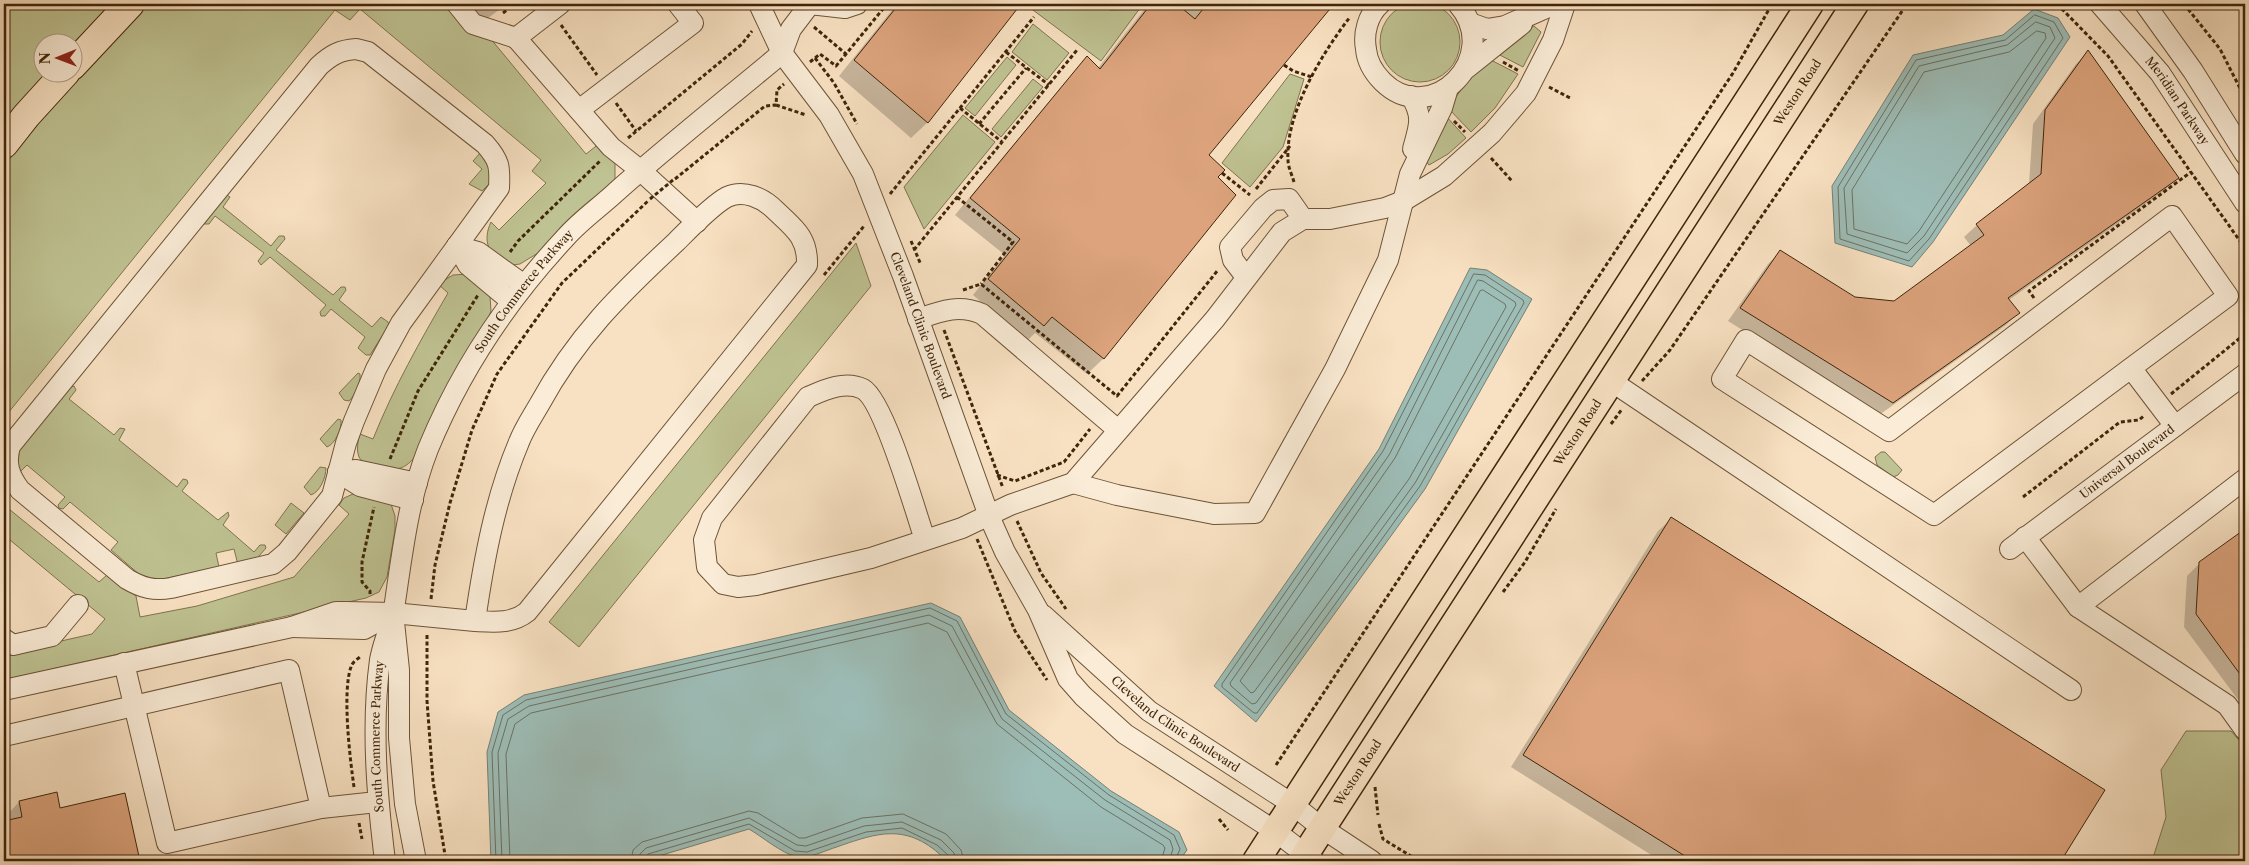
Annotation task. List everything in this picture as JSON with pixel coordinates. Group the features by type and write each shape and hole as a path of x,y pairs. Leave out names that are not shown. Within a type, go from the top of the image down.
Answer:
{"highway":[{"path":"82,55 130,4"},
{"path":"4,144 57,82"}],"main road":[{"path":"1256,861 1810,4"},
{"name":"Weston Road","path":"1306,859 1322,828 1855,4"}],"street":[{"path":"457,4 473,24 516,38 614,149 697,222"},
{"path":"579,110 693,23 678,4"},
{"path":"782,52 791,29 807,8 845,8 857,4"},
{"path":"1380,4 1368,23 1364,40 1367,58 1375,74 1388,86 1411,96 1424,96 1448,88"},
{"path":"1458,4 1470,23 1474,38 1472,54 1467,68"},
{"path":"1470,23 1487,29 1505,26 1555,4"},
{"path":"1074,484 1214,319 1282,232 1303,219 1330,219 1385,208 1403,201 1444,176 1492,133 1526,93 1553,40 1565,4"},
{"name":"Meridian Parkway","path":"2100,4 2160,73 2245,203"},
{"path":"2144,4 2193,71 2245,154"},
{"path":"516,38 556,7"},
{"name":"Cleveland Clinic Boulevard","path":"762,9 782,52 829,115 848,145 874,200 989,516 1005,552 1038,610 1068,679 1104,716 1150,751 1274,831 1306,859"},
{"path":"1410,174 1442,108 1448,88 1467,68 1516,31 1532,14"},
{"path":"356,49 368,52 485,144 497,158 500,171 499,188 457,246 401,322 376,369 346,443 332,496 287,552 273,564 160,590 140,587 127,580 20,490 10,476 6,458 10,446 20,432 285,107 319,66 330,56 342,50 356,49"},
{"name":"South Commerce Parkway","path":"386,861 378,802 377,721 380,659 393,613 404,538 428,449 466,374 518,293 568,235 640,170 782,52"},
{"path":"925,540 886,423 864,390 849,385 827,389 808,397 712,518 704,540 707,567 723,584 738,587 756,585 870,558 925,540 989,516 1010,505 1074,484 1117,495 1214,514 1255,513 1362,316 1388,260 1410,174 1420,111 1411,96"},
{"path":"4,690 292,627 336,612 368,620 393,613 475,620 504,622 518,620 527,612 807,265 807,250 798,232 770,205 757,196 744,194 728,197 697,222 628,286 594,322 548,389 520,440 502,488 486,550 475,620"},
{"path":"1246,277 1233,260 1230,247 1263,208 1273,200 1289,199 1303,219"},
{"path":"2172,216 2228,296 2131,368 1934,515 1722,379 1746,340 1890,431 2172,216"},
{"path":"457,246 468,264 493,274 518,293"},
{"path":"918,319 961,308 982,314 1118,430"},
{"path":"2131,368 2175,426"},
{"name":"Universal Boulevard","path":"2078,607 2018,543 2245,374"},
{"path":"1611,381 2071,690"},
{"path":"338,472 360,486 382,483 415,492"},
{"path":"2245,479 2078,607 2227,705 2245,730"},
{"path":"4,639 13,645 52,636 78,604"},
{"name":"Cleveland Clinic Boulevard","path":"1038,610 1149,711 1292,804 1322,828 1372,861"},
{"name":"South Commerce Parkway","path":"393,613 399,670 399,738 405,804 416,861"},
{"path":"124,663 167,843 321,808 378,802"},
{"path":"4,736 289,670 321,808"}],"path":[{"path":"503,13 515,4"},
{"path":"776,105 777,90 820,54 836,66 887,4"},
{"path":"1276,766 1733,73 1772,4"},
{"path":"2057,4 2108,56 2245,248"},
{"path":"2184,4 2220,49 2245,98"},
{"path":"556,7 607,89 636,131"},
{"path":"807,8 846,54"},
{"path":"363,846 350,760 347,684 351,664 367,648 370,591 362,582 362,562 368,522 394,445 418,391 470,306 518,241 595,164 742,44 762,9"},
{"path":"1295,188 1288,160 1292,127 1312,77 1330,44 1354,12"},
{"path":"890,194 1034,17"},
{"path":"900,268 1077,50"},
{"path":"1005,52 1049,85"},
{"path":"815,58 834,83 859,128"},
{"path":"1284,65 1293,71 1312,77"},
{"path":"979,124 1026,68"},
{"path":"650,199 765,106 776,105 808,116"},
{"path":"960,108 1002,142"},
{"path":"1244,203 1290,146"},
{"path":"1222,173 1250,195"},
{"path":"886,186 893,202"},
{"path":"955,292 981,284 1013,242 957,197"},
{"path":"860,217 864,226"},
{"path":"908,233 924,274"},
{"path":"997,476 1014,481 1064,462 1218,270 1219,262"},
{"path":"981,284 1117,396"},
{"path":"938,313 997,476 1041,573 1069,612"},
{"path":"2023,497 2120,422 2138,420 2245,334"},
{"path":"1379,824 1383,839 1419,861"}],"green space":[{"path":"1420,2 1435,5 1448,14 1457,27 1460,42 1457,57 1448,70 1435,79 1420,82 1405,79 1392,70 1383,57 1380,42 1383,27 1392,14 1405,5"},
{"path":"4,4 122,4 82,46 82,32 32,32 32,82 48,82 4,135"},
{"path":"144,4 446,4 468,30 490,38 586,154 600,143 615,163 615,179 538,253 520,264 505,266 491,252 487,241 488,229 491,222 499,230 546,183 532,171 541,160 360,9 350,20 335,10 4,418 4,166 72,82 82,82 82,70"},
{"path":"1025,4 1143,4 1101,61"},
{"path":"1033,24 1069,53 1047,80 1012,52"},
{"path":"1534,26 1541,32 1523,67 1494,52"},
{"path":"1007,57 1016,65 975,116 965,108"},
{"path":"1489,59 1518,74 1495,108 1471,132 1448,108 1469,79"},
{"path":"1290,74 1304,79 1283,147 1250,187 1222,163"},
{"path":"1033,79 1043,87 1001,137 992,129"},
{"path":"963,115 995,142 924,229 904,187"},
{"path":"1445,115 1466,138 1448,154 1429,165 1425,160"},
{"path":"481,152 489,161 491,182 482,191 469,184 482,169 473,161"},
{"path":"225,194 230,197 223,207 271,246 279,236 284,236 285,239 276,250 333,295 341,287 345,287 346,290 339,300 372,327 381,317 388,322 389,325 370,355 366,355 358,348 365,337 331,309 325,316 321,316 320,312 326,305 270,257 261,265 258,261 264,253 215,216 209,224 204,224"},
{"path":"856,243 871,286 579,647 549,622"},
{"path":"469,274 490,296 491,311 485,326 415,457 398,469 380,468 365,463 358,454 360,434 373,439 408,364 448,293 438,284 453,275"},
{"path":"358,373 360,374 359,385 349,401 344,400 339,393"},
{"path":"74,386 76,390 69,399 114,435 120,428 125,429 119,440 177,487 183,479 187,480 188,483 182,491 218,520 228,512 229,516 223,525 254,552 260,545 265,545 266,548 259,556 260,560 238,565 234,549 216,553 219,567 163,579 140,575 111,550 118,542 70,502 63,509 59,508 58,505 65,497 27,465 20,472 18,470 19,450 71,387"},
{"path":"338,419 341,420 339,432 333,443 327,447 320,439"},
{"path":"1881,452 1885,452 1902,470 1898,475 1893,477 1877,465 1875,457"},
{"path":"320,467 326,468 324,480 320,488 311,495 304,487"},
{"path":"362,490 390,501 395,516 395,530 387,577 379,592 366,598 4,680 4,654 92,634 105,619 4,535 4,505 99,582 107,575 136,596 140,617 197,606 294,577 349,514 339,505 344,498"},
{"path":"291,503 304,513 286,534 275,525"},
{"path":"2186,731 2231,731 2245,747 2245,861 2152,861 2166,817 2161,770"}],"water":[{"path":"2034,9 2058,18 2070,37 1933,242 1912,267 1835,243 1832,186 1913,55 2003,35"},
{"path":"1470,268 1487,270 1532,299 1425,489 1256,722 1214,686 1379,449"},
{"path":"931,603 960,617 1009,710 1111,791 1179,832 1187,850 1179,861 947,861 932,848 918,840 904,835 890,834 876,835 812,856 799,857 784,852 749,829 642,861 491,861 487,752 498,712 524,695"}],"building":[{"path":"899,4 1021,4 928,123 854,60"},
{"path":"1151,4 1177,4 1195,19 1207,4 1334,4 1209,155 1225,170 1218,177 1236,195 1104,359 1052,317 1044,326 988,279 1020,239 970,198 1087,56 1100,69"},
{"path":"2088,50 2179,178 2008,298 2020,313 1893,403 1740,308 1780,250 1855,297 1894,301 1984,235 1976,224 2041,174 2045,110"},
{"path":"1671,517 2105,790 2061,861 1693,861 1523,755"},
{"path":"2245,529 2245,681 2196,614 2199,562"},
{"path":"57,792 60,808 125,793 140,861 4,861 4,821 22,817 19,801"}]}
